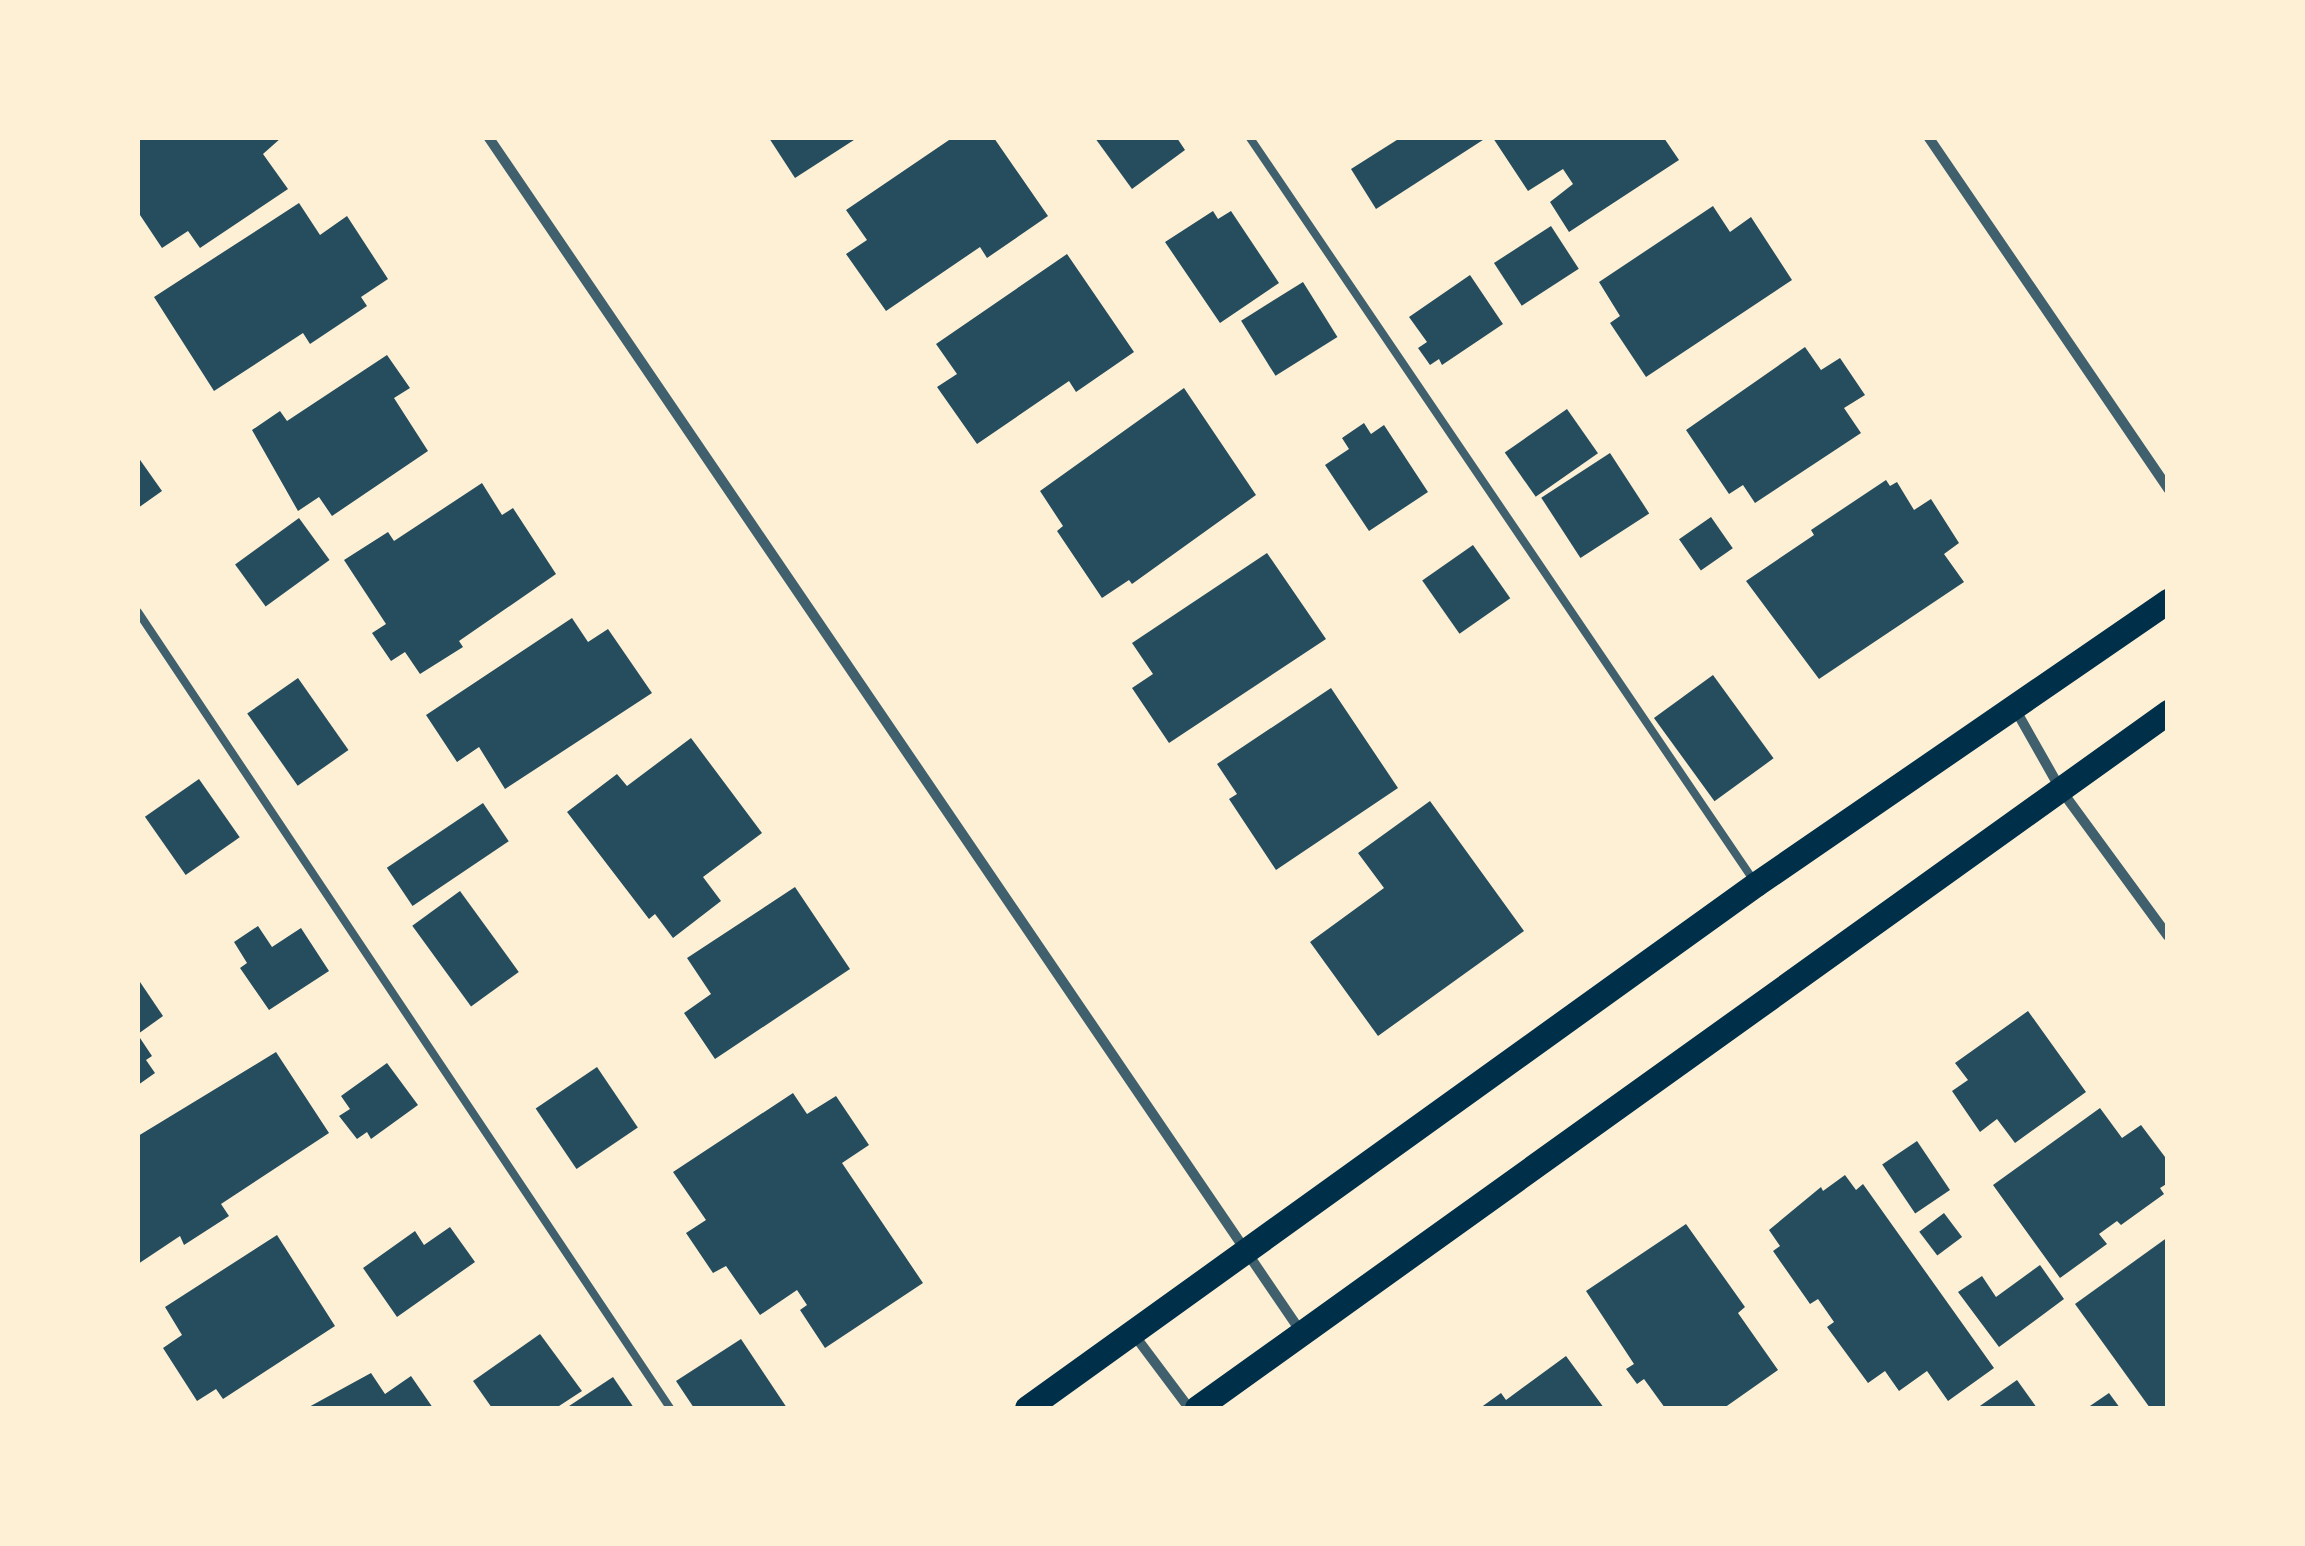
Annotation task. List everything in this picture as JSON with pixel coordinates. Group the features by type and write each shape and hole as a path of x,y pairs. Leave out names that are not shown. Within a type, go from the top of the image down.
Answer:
{"main road":[{"path":"1027,1408 1756,884 2168,600"},
{"path":"1197,1408 2168,712"}],"street":[{"path":"489,138 1242,1252 1302,1334"},
{"path":"1929,138 2168,489"},
{"path":"2014,706 2062,790 2168,936"},
{"path":"1131,1331 1188,1408"}],"lane":[{"path":"1250,138 1756,884"},
{"path":"138,612 670,1408"}],"building":[{"path":"138,138 281,138 263,154 288,189 200,248 188,231 162,248 138,212"},
{"path":"769,138 857,138 795,178"},
{"path":"952,138 994,138 1048,216 987,258 980,247 886,311 846,254 867,240 846,210"},
{"path":"1095,138 1177,138 1185,150 1132,189"},
{"path":"1400,138 1486,138 1376,209 1351,169"},
{"path":"1493,138 1664,138 1679,160 1569,232 1550,202 1573,184 1563,169 1528,191"},
{"path":"299,203 320,235 347,216 388,279 361,297 367,306 310,344 303,333 214,391 154,297"},
{"path":"1713,206 1730,232 1751,217 1792,280 1646,377 1610,323 1620,316 1599,282"},
{"path":"1213,211 1218,219 1231,211 1279,283 1220,323 1165,242"},
{"path":"1551,226 1579,269 1522,306 1494,263"},
{"path":"1067,254 1134,352 1076,392 1069,381 977,444 937,387 957,374 936,344"},
{"path":"1470,275 1503,324 1442,365 1439,359 1430,365 1418,348 1427,342 1409,317"},
{"path":"1303,282 1337,337 1276,376 1241,321"},
{"path":"1805,347 1821,370 1840,358 1865,395 1844,408 1861,433 1755,503 1743,485 1729,494 1686,430"},
{"path":"387,355 410,388 394,398 428,451 332,516 319,497 298,511 252,430 280,411 287,421"},
{"path":"1184,388 1256,495 1132,584 1129,580 1102,598 1057,531 1063,526 1040,491"},
{"path":"1567,409 1598,453 1536,497 1505,453"},
{"path":"1364,423 1371,434 1384,425 1428,492 1369,531 1325,465 1349,449 1342,438"},
{"path":"1610,453 1649,513 1580,558 1541,498"},
{"path":"138,457 162,491 138,508"},
{"path":"1886,480 1890,486 1897,482 1914,510 1931,499 1959,543 1944,554 1964,582 1819,679 1746,581 1814,535 1811,530"},
{"path":"482,483 502,515 513,508 556,574 459,641 463,647 420,674 405,652 391,661 372,633 386,624 344,560 388,532 394,541"},
{"path":"1711,517 1733,548 1701,570 1679,539"},
{"path":"299,518 330,560 266,607 235,564"},
{"path":"1473,545 1510,598 1459,634 1422,581"},
{"path":"1267,553 1326,639 1169,743 1132,688 1153,674 1132,643"},
{"path":"572,618 588,642 608,629 652,693 505,789 479,747 457,762 426,715"},
{"path":"1713,675 1774,758 1714,801 1654,718"},
{"path":"298,678 348,750 298,786 247,714"},
{"path":"1331,688 1398,788 1276,870 1229,799 1237,794 1217,764"},
{"path":"691,738 762,833 703,877 721,901 673,938 655,914 649,919 567,812 617,774 627,786"},
{"path":"199,779 240,837 186,875 145,817"},
{"path":"1430,801 1524,931 1378,1036 1310,942 1384,888 1358,853"},
{"path":"483,803 509,841 413,906 387,868"},
{"path":"795,887 850,969 715,1059 684,1013 711,994 687,958"},
{"path":"460,891 519,972 471,1007 412,926"},
{"path":"258,926 272,947 301,928 329,971 269,1010 240,968 247,963 234,942"},
{"path":"138,979 163,1016 138,1034"},
{"path":"2028,1011 2086,1092 2015,1143 1997,1119 1980,1132 1952,1091 1968,1080 1955,1063"},
{"path":"138,1035 152,1056 146,1060 155,1073 138,1085"},
{"path":"276,1052 329,1133 221,1204 229,1216 184,1245 180,1236 138,1264 138,1136"},
{"path":"387,1063 418,1105 371,1139 367,1132 357,1139 339,1116 350,1109 341,1096"},
{"path":"597,1067 638,1128 576,1169 536,1108"},
{"path":"793,1093 807,1114 836,1096 869,1145 842,1163 923,1283 825,1348 800,1310 807,1305 797,1290 760,1315 726,1266 713,1273 686,1233 706,1220 673,1172"},
{"path":"2100,1108 2122,1138 2141,1125 2168,1161 2168,1183 2160,1188 2164,1194 2121,1225 2117,1221 2099,1234 2107,1244 2060,1278 1993,1185"},
{"path":"1917,1141 1950,1190 1915,1213 1882,1164"},
{"path":"1845,1175 1856,1190 1863,1184 1994,1368 1948,1401 1927,1371 1899,1391 1885,1371 1868,1383 1827,1327 1834,1322 1818,1299 1810,1304 1773,1251 1780,1246 1769,1230 1821,1187 1823,1191"},
{"path":"1944,1213 1962,1237 1937,1256 1919,1232"},
{"path":"1686,1224 1745,1307 1738,1313 1778,1370 1724,1408 1665,1408 1644,1379 1637,1384 1626,1369 1634,1364 1586,1291"},
{"path":"450,1227 475,1262 397,1317 363,1268 415,1231 424,1245"},
{"path":"277,1235 335,1326 223,1399 216,1389 197,1401 163,1348 182,1335 165,1307"},
{"path":"2168,1237 2168,1407 2150,1408 2075,1304"},
{"path":"2040,1265 2064,1299 1999,1347 1958,1292 1982,1276 1996,1297"},
{"path":"540,1334 582,1391 556,1408 492,1408 473,1381"},
{"path":"741,1339 787,1408 694,1408 676,1381"},
{"path":"1566,1356 1604,1408 1480,1408 1501,1393 1506,1400"},
{"path":"371,1373 385,1394 411,1376 433,1408 307,1408"},
{"path":"613,1377 634,1408 566,1408"},
{"path":"2017,1380 2037,1408 1977,1408"},
{"path":"2109,1393 2120,1408 2087,1408"}]}
